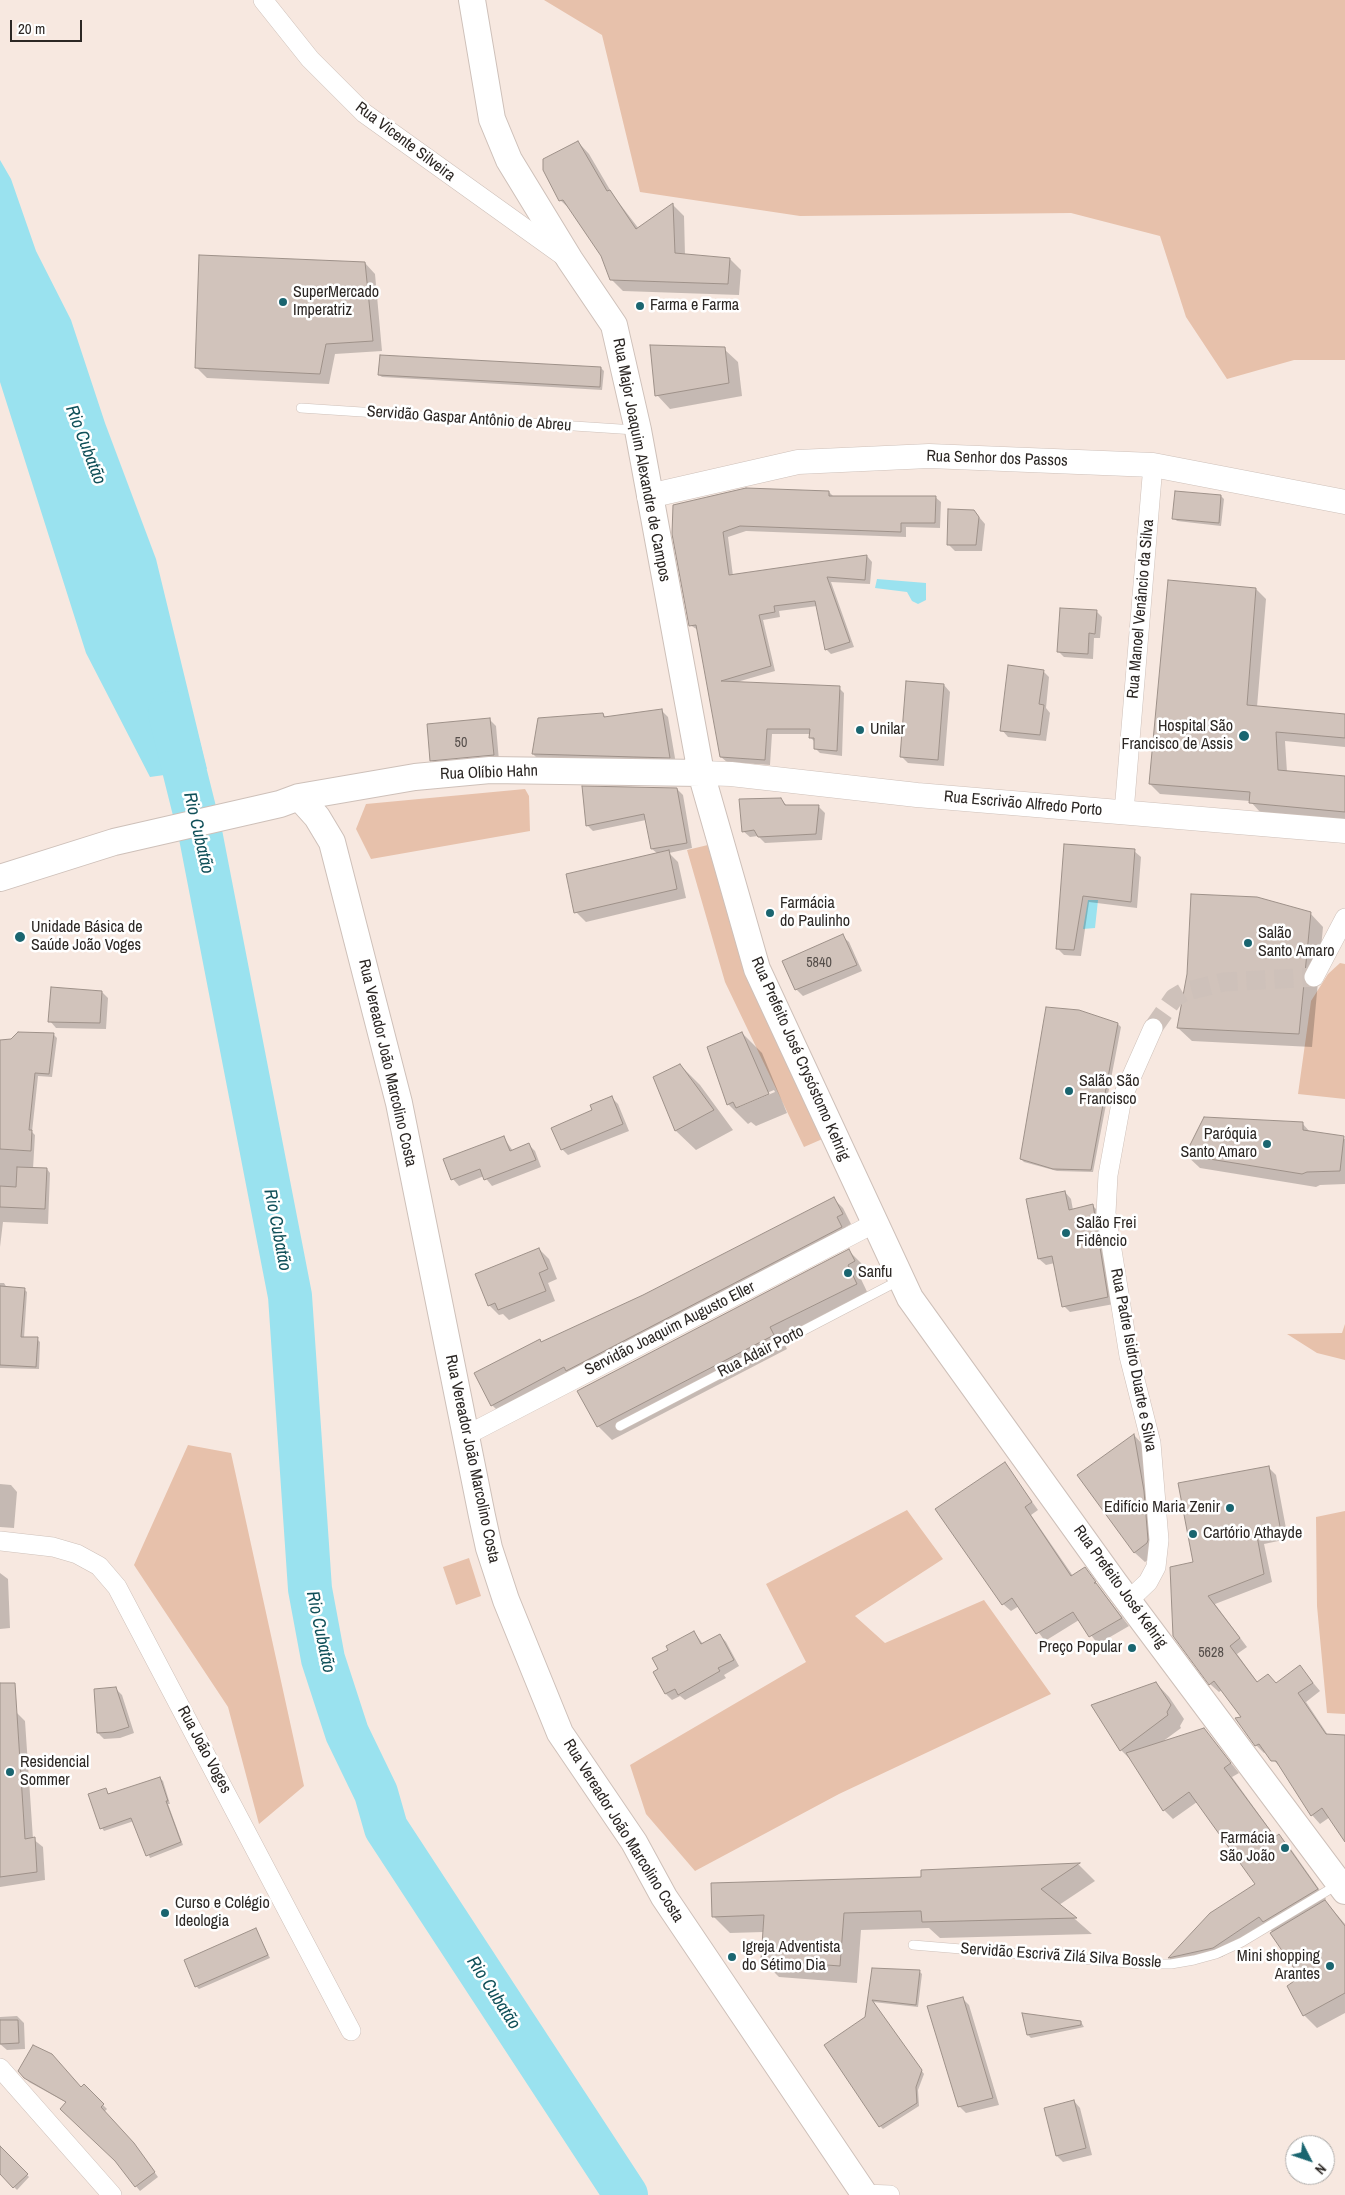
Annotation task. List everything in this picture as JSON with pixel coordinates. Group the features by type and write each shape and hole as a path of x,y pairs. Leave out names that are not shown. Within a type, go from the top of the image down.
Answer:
{"main road":[{"name":"Rua Major Joaquim Alexandre de Campos","path":"472,0 492,119 509,160 570,260 614,325 638,430 701,773"},
{"name":"Rua Olíbio Hahn","path":"0,878 114,842 348,787 435,774 490,770 701,773"},
{"name":"Rua Prefeito José Crysóstomo Kehrig","path":"701,773 757,969 902,1279"},
{"name":"Rua Vereador João Marcolino Costa","path":"332,842 336,814 348,787"},
{"name":"Rua Vereador João Marcolino Costa","path":"290,801 317,817 332,842 399,1103 489,1548 506,1600 560,1733 634,1842 664,1897 864,2194"},
{"name":"Rua Prefeito José Kehrig","path":"902,1279 910,1298 1129,1600 1342,1887"}],"street":[{"name":"Rua Vicente Silveira","path":"263,0 310,59 364,113 570,260"},
{"name":"Rua Senhor dos Passos","path":"649,496 798,462 929,456 1153,464 1345,502"},
{"name":"Rua Manoel Venâncio da Silva","path":"1124,812 1153,464"},
{"name":"Rua Escrivão Alfredo Porto","path":"701,773 731,774 917,795 1345,831"},
{"path":"1314,977 1345,918"},
{"name":"Rua Padre Isidro Duarte e Silva","path":"1129,1600 1148,1582 1156,1567 1159,1540 1151,1443 1129,1356 1106,1213 1108,1175 1122,1098 1153,1028"},
{"name":"Servidão Joaquim Augusto Eller","path":"465,1436 875,1223"},
{"name":"Rua João Voges","path":"0,1541 41,1545 77,1554 99,1566 117,1587 351,2031"},
{"path":"0,2068 112,2195"},
{"path":"864,2194 890,2195"}],"lane":[{"name":"Servidão Gaspar Antônio de Abreu","path":"301,408 638,430"},
{"name":"Rua Adair Porto","path":"620,1426 902,1279"},
{"name":"Servidão Escrivã Zilá Silva Bossle","path":"913,1945 1141,1964 1194,1960 1216,1954 1242,1942 1342,1887"}],"shaded area":[{"path":"544,0 1345,0 1345,360 1294,360 1227,379 1186,317 1160,236 1071,213 800,216 640,192 602,35"},
{"path":"525,789 529,796 530,831 371,859 356,829 366,804"},
{"path":"712,844 827,1137 804,1147 725,982 687,850"},
{"path":"1340,963 1345,964 1345,1099 1298,1094 1311,1001 1328,974"},
{"path":"1345,1324 1345,1360 1317,1353 1287,1334 1342,1333"},
{"path":"188,1445 231,1453 304,1786 259,1824 228,1707 134,1565"},
{"path":"907,1510 943,1559 855,1616 885,1643 984,1600 1051,1694 839,1794 695,1871 646,1814 630,1765 806,1662 766,1584"},
{"path":"1345,1511 1345,1714 1327,1713 1317,1606 1316,1517"},
{"path":"469,1558 481,1596 456,1605 443,1567"}],"water":[{"path":"0,160 11,179 36,251 71,320 105,423 156,559 207,769 150,777 86,653 0,382"},
{"path":"877,579 926,583 926,600 918,604 912,601 907,592 875,588"},
{"path":"1088,900 1098,900 1095,928 1083,929"}],"building":[{"path":"578,141 607,191 610,190 636,229 673,203 675,253 730,258 728,284 610,280 601,256 563,200 559,201 543,170 543,159"},
{"name":"SuperMercado Imperatriz","path":"199,255 365,262 373,341 326,344 320,374 195,368"},
{"path":"650,345 725,347 729,383 655,396"},
{"path":"380,355 601,367 600,387 378,375"},
{"path":"746,488 829,491 829,496 936,496 935,523 901,523 901,532 740,526 723,532 729,575 867,555 865,580 827,577 850,642 825,650 815,601 774,606 775,612 759,615 771,666 721,681 840,686 837,751 814,749 814,738 809,738 810,729 767,729 765,760 720,757 696,625 689,626 672,534 673,505"},
{"path":"1175,491 1221,495 1219,523 1172,519"},
{"path":"948,509 974,510 979,517 976,545 947,545"},
{"path":"1168,580 1256,588 1247,705 1345,714 1345,738 1276,732 1278,770 1345,776 1345,812 1249,803 1250,792 1149,784"},
{"path":"1060,608 1097,610 1095,634 1089,633 1088,654 1057,652"},
{"path":"1008,665 1044,670 1039,704 1044,705 1040,735 1000,731"},
{"path":"906,681 944,684 938,760 900,757"},
{"path":"662,709 670,758 532,754 538,718 603,713 604,717"},
{"path":"490,718 494,755 430,761 427,724"},
{"path":"582,786 677,788 687,843 651,849 644,814 586,826"},
{"path":"781,798 785,805 819,805 816,834 758,837 754,830 742,832 739,799"},
{"path":"1064,844 1135,849 1131,902 1083,896 1074,950 1056,949"},
{"path":"669,850 677,889 574,913 566,874"},
{"name":"Salão Santo Amaro","path":"1191,894 1257,897 1311,912 1299,1034 1177,1028 1187,974"},
{"path":"843,934 857,965 795,990 782,961"},
{"path":"51,987 102,991 100,1023 48,1022"},
{"name":"Salão São Francisco","path":"1046,1007 1079,1010 1118,1023 1091,1170 1053,1169 1020,1159"},
{"path":"18,1032 54,1033 49,1074 35,1073 29,1130 32,1130 31,1151 0,1149 0,1040 11,1039"},
{"path":"742,1032 769,1094 736,1108 733,1102 727,1105 707,1047"},
{"path":"680,1064 714,1110 675,1131 653,1077"},
{"path":"612,1096 623,1124 561,1150 551,1128 592,1110 590,1105"},
{"name":"Paróquia Santo Amaro","path":"1204,1117 1303,1122 1303,1130 1344,1136 1340,1171 1307,1172 1302,1174 1185,1155"},
{"path":"504,1136 510,1151 529,1143 536,1160 484,1180 480,1169 451,1180 443,1159"},
{"path":"17,1167 47,1168 45,1209 0,1207 0,1186 16,1187"},
{"name":"Salão Frei Fidêncio","path":"1065,1191 1069,1210 1093,1204 1108,1297 1062,1307 1052,1256 1038,1259 1026,1199"},
{"path":"834,1197 843,1214 837,1217 842,1227 566,1371 564,1367 491,1406 474,1373 540,1339 541,1342 643,1295"},
{"path":"539,1248 548,1269 539,1273 546,1291 498,1310 495,1303 488,1306 475,1274"},
{"path":"849,1249 855,1261 848,1265 857,1284 770,1327 774,1335 597,1427 577,1391"},
{"path":"0,1286 25,1288 21,1337 38,1337 36,1367 0,1365"},
{"path":"1134,1434 1144,1491 1148,1540 1147,1543 1134,1553 1077,1475"},
{"path":"1005,1462 1032,1502 1025,1507 1071,1576 1085,1567 1096,1582 1094,1583 1096,1583 1122,1618 1089,1637 1073,1612 1036,1634 1012,1598 1002,1605 935,1509"},
{"path":"1269,1466 1281,1532 1257,1536 1264,1574 1208,1596 1240,1638 1230,1646 1257,1682 1268,1674 1276,1683 1300,1665 1313,1683 1298,1693 1326,1734 1345,1735 1345,1842 1322,1808 1311,1816 1276,1761 1271,1761 1259,1744 1255,1746 1235,1718 1241,1717 1214,1681 1209,1685 1173,1636 1170,1567 1193,1562 1178,1483"},
{"path":"694,1631 701,1644 720,1634 734,1660 718,1668 720,1671 678,1695 675,1689 665,1694 653,1672 658,1669 652,1658 668,1650 666,1646"},
{"path":"1156,1682 1171,1705 1167,1712 1168,1715 1120,1751 1091,1705"},
{"path":"0,1683 15,1683 25,1839 35,1837 37,1872 0,1877"},
{"path":"116,1687 129,1727 113,1732 97,1733 94,1689"},
{"path":"1204,1728 1231,1763 1224,1768 1275,1837 1279,1834 1318,1889 1263,1922 1259,1917 1213,1948 1168,1958 1210,1913 1255,1884 1189,1792 1163,1811 1126,1753"},
{"path":"160,1777 168,1801 166,1801 181,1842 146,1856 131,1818 100,1829 88,1794 106,1788 108,1794"},
{"path":"1080,1863 1041,1889 1077,1918 922,1922 921,1911 844,1913 840,1966 761,1960 764,1915 712,1917 711,1883 921,1877 921,1870"},
{"path":"1325,1900 1345,1926 1345,1993 1303,2016 1287,1986 1300,1977 1270,1933"},
{"path":"256,1928 268,1955 195,1987 184,1960"},
{"path":"872,1968 920,1970 916,2005 872,2000 922,2070 916,2087 917,2103 879,2127 824,2045 865,2017"},
{"path":"963,1997 993,2098 958,2107 927,2006"},
{"path":"1022,2013 1081,2021 1081,2025 1027,2035"},
{"path":"0,2020 18,2020 19,2043 0,2044"},
{"path":"33,2045 52,2054 81,2087 84,2084 104,2104 101,2107 134,2143 155,2172 135,2187 115,2161 60,2109 66,2102 24,2078 18,2071"},
{"path":"1074,2100 1086,2148 1056,2156 1044,2108"},
{"path":"0,2146 28,2174 13,2188 0,2174"}],"waterway":[{"name":"Rio Cubatão","path":"170,713 201,837 290,1296 310,1589 323,1659 347,1733 376,1793 386,1828 626,2195"}],"tunnel":[{"path":"1153,1028 1174,998 1184,992 1224,982 1314,977"}],"place":[{"name":"SuperMercado Imperatriz","path":"283,302"},
{"name":"Farma e Farma","path":"640,306"},
{"name":"Unilar","path":"860,730"},
{"name":"Hospital São Francisco de Assis","path":"1244,736"},
{"name":"Farmácia do Paulinho","path":"770,913"},
{"name":"Unidade Básica de Saúde João Voges","path":"20,937"},
{"name":"Salão Santo Amaro","path":"1248,943"},
{"name":"Salão São Francisco","path":"1069,1091"},
{"name":"Paróquia Santo Amaro","path":"1267,1144"},
{"name":"Salão Frei Fidêncio","path":"1066,1233"},
{"name":"Sanfu","path":"848,1273"},
{"name":"Edifício Maria Zenir","path":"1230,1508"},
{"name":"Cartório Athayde","path":"1193,1534"},
{"name":"Preço Popular","path":"1132,1648"},
{"name":"Residencial Sommer","path":"10,1772"},
{"name":"Farmácia São João","path":"1285,1848"},
{"name":"Curso e Colégio Ideologia","path":"165,1913"},
{"name":"Igreja Adventista do Sétimo Dia","path":"732,1957"},
{"name":"Mini shopping Arantes","path":"1330,1966"}]}
